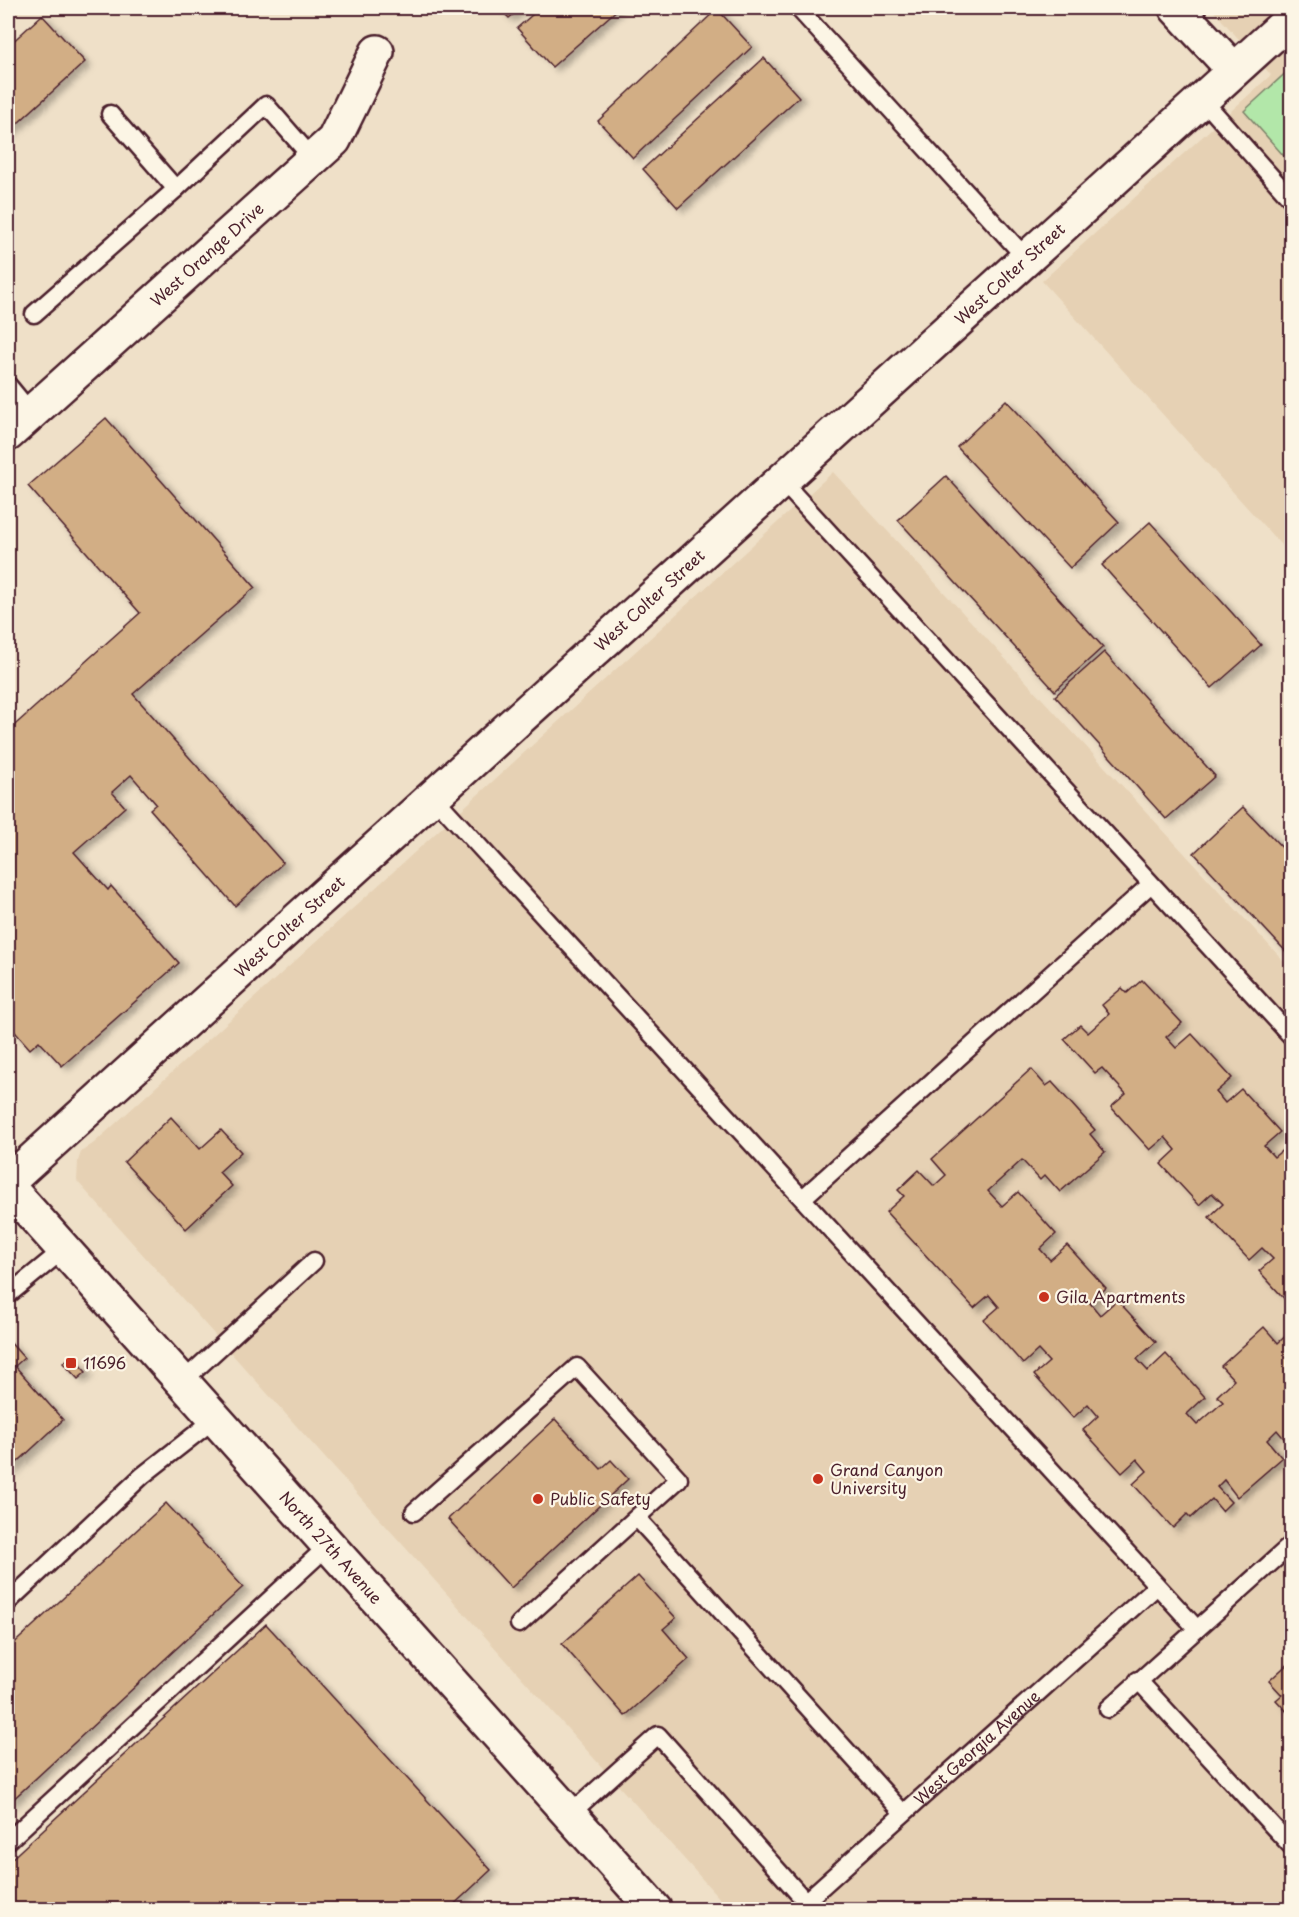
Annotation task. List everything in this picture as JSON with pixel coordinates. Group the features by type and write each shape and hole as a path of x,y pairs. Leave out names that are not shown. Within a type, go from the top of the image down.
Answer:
{"street":[{"path":"1176,8 1234,70"},
{"name":"West Colter Street","path":"8,1184 1292,18"},
{"name":"West Orange Drive","path":"19,423 334,141 377,52"},
{"name":"North 27th Avenue","path":"8,1184 63,1250 655,1910"}],"lane":[{"path":"798,8 1026,258"},
{"path":"1202,99 1292,200"},
{"path":"33,314 176,189 266,105 314,159"},
{"path":"110,114 176,189"},
{"path":"8,385 19,423"},
{"path":"781,480 1292,1037"},
{"path":"433,796 1197,1629"},
{"path":"803,1198 1151,884"},
{"path":"8,1295 63,1250"},
{"path":"182,1382 314,1261"},
{"path":"414,1512 577,1367 679,1479 519,1624"},
{"path":"8,1602 142,1476 216,1418"},
{"path":"637,1518 903,1813"},
{"path":"1108,1709 1292,1544"},
{"path":"8,1841 329,1545"},
{"name":"West Georgia Avenue","path":"800,1905 1157,1586"},
{"path":"1138,1680 1292,1848"},
{"path":"570,1814 658,1735 800,1905"}],"shaded area":[{"path":"1211,8 1291,8 1291,556 1042,281 1271,75"},
{"name":"Grand Canyon University","path":"833,472 1291,969 1291,1909 729,1909 77,1181 81,1152 94,1143"}],"green space":[{"path":"1291,68 1291,164 1244,111"}],"building":[{"path":"499,8 521,8 509,18"},
{"path":"540,8 619,8 552,67 517,28"},
{"path":"717,9 752,47 633,158 598,121"},
{"path":"42,15 85,62 8,132 8,46"},
{"path":"764,58 799,97 678,208 643,169"},
{"path":"1006,400 1119,522 1070,568 957,447"},
{"path":"106,418 255,587 133,694 283,863 235,906 150,809 156,804 131,775 112,792 125,807 74,852 108,890 111,886 179,963 62,1066 39,1041 30,1049 8,1024 8,731 140,613 28,486"},
{"path":"946,476 1103,647 1055,691 898,520"},
{"path":"1150,522 1261,645 1212,688 1102,565"},
{"path":"1104,652 1215,776 1166,819 1055,696"},
{"path":"1243,807 1292,858 1292,958 1194,853"},
{"path":"1142,980 1182,1023 1166,1037 1176,1048 1192,1034 1232,1078 1216,1092 1225,1103 1241,1089 1280,1132 1264,1146 1274,1157 1290,1144 1292,1145 1292,1307 1259,1271 1273,1259 1262,1248 1249,1260 1209,1217 1223,1204 1212,1193 1199,1205 1161,1164 1176,1150 1165,1137 1150,1150 1111,1107 1126,1094 1102,1068 1095,1073 1064,1039 1080,1025 1088,1033 1109,1014 1102,1005 1122,988 1127,993"},
{"name":"Gila Apartments","path":"1031,1069 1046,1086 1052,1082 1095,1130 1090,1134 1105,1152 1060,1192 1045,1175 1040,1180 1022,1160 988,1191 1002,1206 1018,1192 1056,1234 1040,1249 1050,1260 1067,1245 1106,1288 1090,1303 1100,1315 1117,1300 1156,1342 1137,1359 1148,1371 1166,1354 1205,1397 1187,1414 1197,1425 1223,1402 1217,1396 1234,1380 1221,1366 1264,1327 1278,1343 1292,1330 1292,1448 1277,1430 1267,1440 1282,1458 1237,1497 1224,1480 1217,1487 1231,1502 1222,1511 1212,1499 1191,1518 1187,1514 1173,1528 1133,1484 1147,1471 1137,1459 1122,1473 1083,1430 1098,1416 1088,1404 1073,1418 1034,1375 1049,1362 1038,1350 1023,1364 984,1320 999,1307 989,1295 974,1308 886,1212 904,1196 898,1190 919,1170 934,1186 946,1175 932,1159"},
{"path":"171,1117 200,1149 221,1130 241,1152 219,1172 232,1186 186,1229 124,1162"},
{"path":"8,1340 24,1358 15,1366 63,1420 8,1471"},
{"path":"71,1356 86,1372 78,1379 63,1363"},
{"name":"Public Safety","path":"555,1419 601,1469 611,1460 628,1479 511,1588 448,1519"},
{"path":"166,1503 243,1587 8,1804 8,1649"},
{"path":"638,1576 676,1618 663,1629 689,1659 625,1716 562,1644"},
{"path":"266,1624 491,1870 448,1910 8,1910 8,1862"},
{"path":"1292,1660 1292,1717 1276,1700 1282,1695 1269,1681"}],"place":[{"name":"Gila Apartments","path":"1044,1297"},
{"name":"11696","path":"71,1363"},
{"name":"Grand Canyon University","path":"818,1479"},
{"name":"Public Safety","path":"538,1499"}]}
